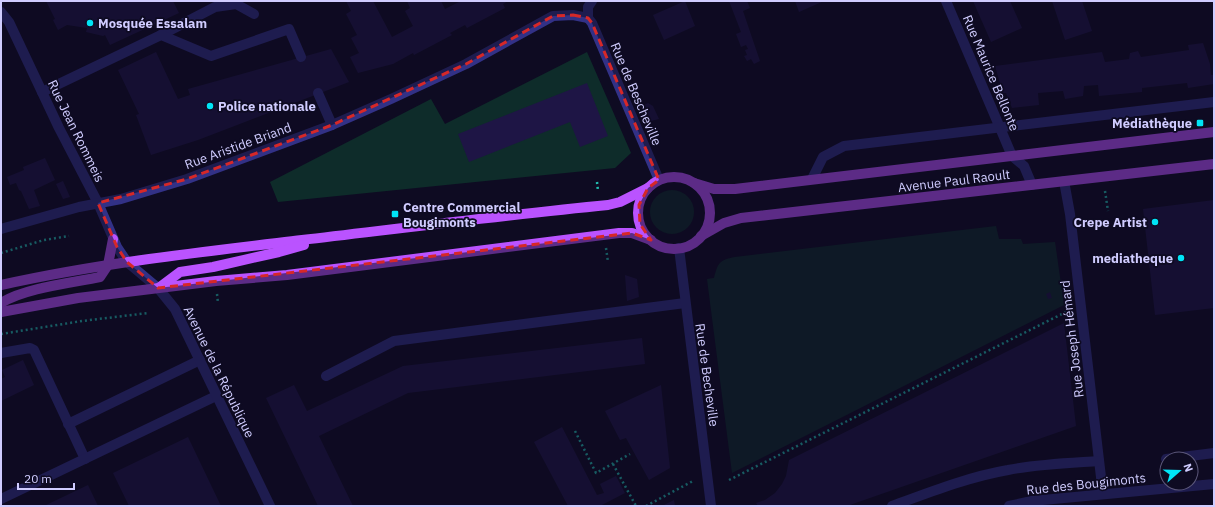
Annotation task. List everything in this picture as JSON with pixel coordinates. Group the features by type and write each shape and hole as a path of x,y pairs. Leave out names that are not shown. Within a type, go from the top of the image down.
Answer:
{"main road":[{"name":"Avenue Paul Raoult","path":"694,183 714,188 728,189 1214,132"},
{"name":"Avenue Paul Raoult","path":"701,236 724,223 741,218 1214,164"},
{"path":"1,285 74,270 127,262 608,205 620,202 648,188 659,180 675,177 694,183 706,198 709,208 709,218 701,236 689,245 679,248 669,248 659,245 651,240 632,233 619,233 287,275 234,279 78,298 1,312"},
{"path":"648,188 642,195 638,215 644,233 651,240"},
{"path":"158,288 180,272 213,267 279,252 330,237"},
{"path":"1,303 11,296 60,284 100,277 108,265 113,239"}],"street":[{"path":"588,18 588,7 592,1"},
{"name":"Rue Maurice Bellonte","path":"946,1 1012,156"},
{"path":"42,92 215,8 236,4 254,14"},
{"name":"Rue Jean Rommeis","path":"1,12 12,28 42,92 98,203 117,248 127,262"},
{"name":"Rue Aristide Briand","path":"1,228 98,203 121,199 187,179 332,125 466,64 553,16 573,15 588,18"},
{"name":"Rue de Bescheville","path":"588,18 592,23 659,180"},
{"path":"161,35 211,56 289,29 301,57"},
{"path":"318,93 332,125"},
{"path":"812,179 823,157 844,146 1214,102"},
{"path":"1012,156 1024,166 1032,185"},
{"name":"Rue Joseph Hémard","path":"1064,181 1070,214 1103,494"},
{"name":"Rue de Becheville","path":"679,248 711,506"},
{"name":"Avenue de la République","path":"127,262 158,288 175,309 270,506"},
{"path":"326,376 394,341 685,303"},
{"path":"1,353 30,348 34,350 85,459"},
{"path":"68,424 200,360"},
{"path":"1,499 216,396"},
{"path":"1199,455 1214,453"},
{"name":"Rue des Bougimonts","path":"892,506 957,483 1008,470 1099,461"},
{"name":"Rue des Bougimonts","path":"1009,506 1032,501 1214,484"}],"path":[{"path":"1,253 44,240 69,236"},
{"path":"1066,312 996,347 989,351 982,354 975,358 968,361 961,365 954,368 947,372 940,375 933,379 926,382 919,386 912,389 905,393 898,396 891,400 884,403 877,407 870,410 863,414 856,417 849,421 842,424 835,428 828,431 821,435 729,480 1066,312"},
{"path":"1,334 82,321 148,313"},
{"path":"575,431 596,472 630,454"},
{"path":"613,464 636,506"},
{"path":"646,506 708,473"}],"highlighted area":[{"path":"573,15 588,18 592,23 659,180 648,188 639,205 640,224 651,240 632,233 158,288 127,262 117,247 98,203 187,179 332,125 466,64 553,16"}],"green space":[{"path":"587,52 631,153 615,168 278,202 270,182 431,99 445,124"},
{"path":"676,190 681,191 688,196 693,203 693,221 688,228 681,233 668,234 663,233 656,228 651,221 650,208 651,203 656,196 663,191"},
{"path":"996,226 999,239 1021,239 1023,244 1055,242 1064,305 732,473 707,279 714,278 718,266 722,261 735,257"}],"building":[{"name":"Mosquée Essalam","path":"46,1 173,1 179,13 110,45 105,35 103,36 86,32 87,28 67,25 58,30 53,20 55,19"},
{"path":"346,1 373,1 392,37 413,26 405,11 410,8 407,1 441,1 445,9 461,1 508,1 503,4 505,8 467,28 465,25 450,33 452,35 414,55 413,53 393,64 358,73 350,57 359,53 351,38 357,35 346,14 351,11"},
{"path":"685,1 695,26 664,40 653,15"},
{"path":"729,1 747,1 750,8 743,11 760,61 754,64 751,59 747,61 744,56 747,55 745,50 748,49 746,45 741,47 736,34 741,32"},
{"path":"795,1 824,1 799,12"},
{"path":"973,1 1010,1 1022,28 991,42"},
{"path":"1052,1 1082,1 1092,31 1065,40"},
{"path":"1203,43 1210,64 1211,75 1214,75 1214,84 1188,88 1187,83 1142,88 1142,92 1099,96 1098,85 1084,86 1083,96 1065,99 1063,91 1038,93 1039,105 1012,108 1006,93 1001,93 995,66 1102,52 1105,62 1129,59 1130,53 1138,51 1141,57 1189,50 1188,45"},
{"name":"Police nationale","path":"331,49 349,82 198,140 151,155 136,115 139,114 118,70 156,52 178,99 190,95 188,89"},
{"path":"587,83 608,136 580,147 570,122 469,162 458,134"},
{"path":"648,103 653,106 659,119 651,121 644,105"},
{"path":"45,158 55,180 34,190 40,206 29,209 16,183 10,185 7,177 24,170 23,167"},
{"path":"63,181 70,197 63,199 56,184"},
{"name":"mediatheque","path":"1214,200 1214,308 1155,315 1143,209"},
{"path":"625,275 637,279 639,297 627,301"},
{"path":"1050,292 1052,298 1048,299 1046,294"},
{"path":"1064,323 1076,426 847,506 758,506 756,503 765,500 775,493 782,484 786,476 789,460"},
{"path":"642,338 645,364 408,393 319,436 353,506 318,506 266,398 294,385 307,411 403,366"},
{"path":"23,360 34,385 1,401 1,379 5,377 2,370"},
{"path":"661,385 670,468 649,480 626,438 620,440 605,411"},
{"path":"562,427 597,495 604,493 600,484 616,476 625,493 600,506 568,506 534,442"},
{"path":"188,437 221,506 129,506 113,473"},
{"path":"88,485 98,506 44,506"},
{"path":"674,500 675,506 662,506"}],"place":[{"name":"Mosquée Essalam","path":"90,23"},
{"name":"Police nationale","path":"210,106"},
{"name":"Médiathèque","path":"1200,123"},
{"name":"Centre Commercial Bougimonts","path":"395,214"},
{"name":"Crepe Artist","path":"1155,222"},
{"name":"mediatheque","path":"1181,258"}]}
